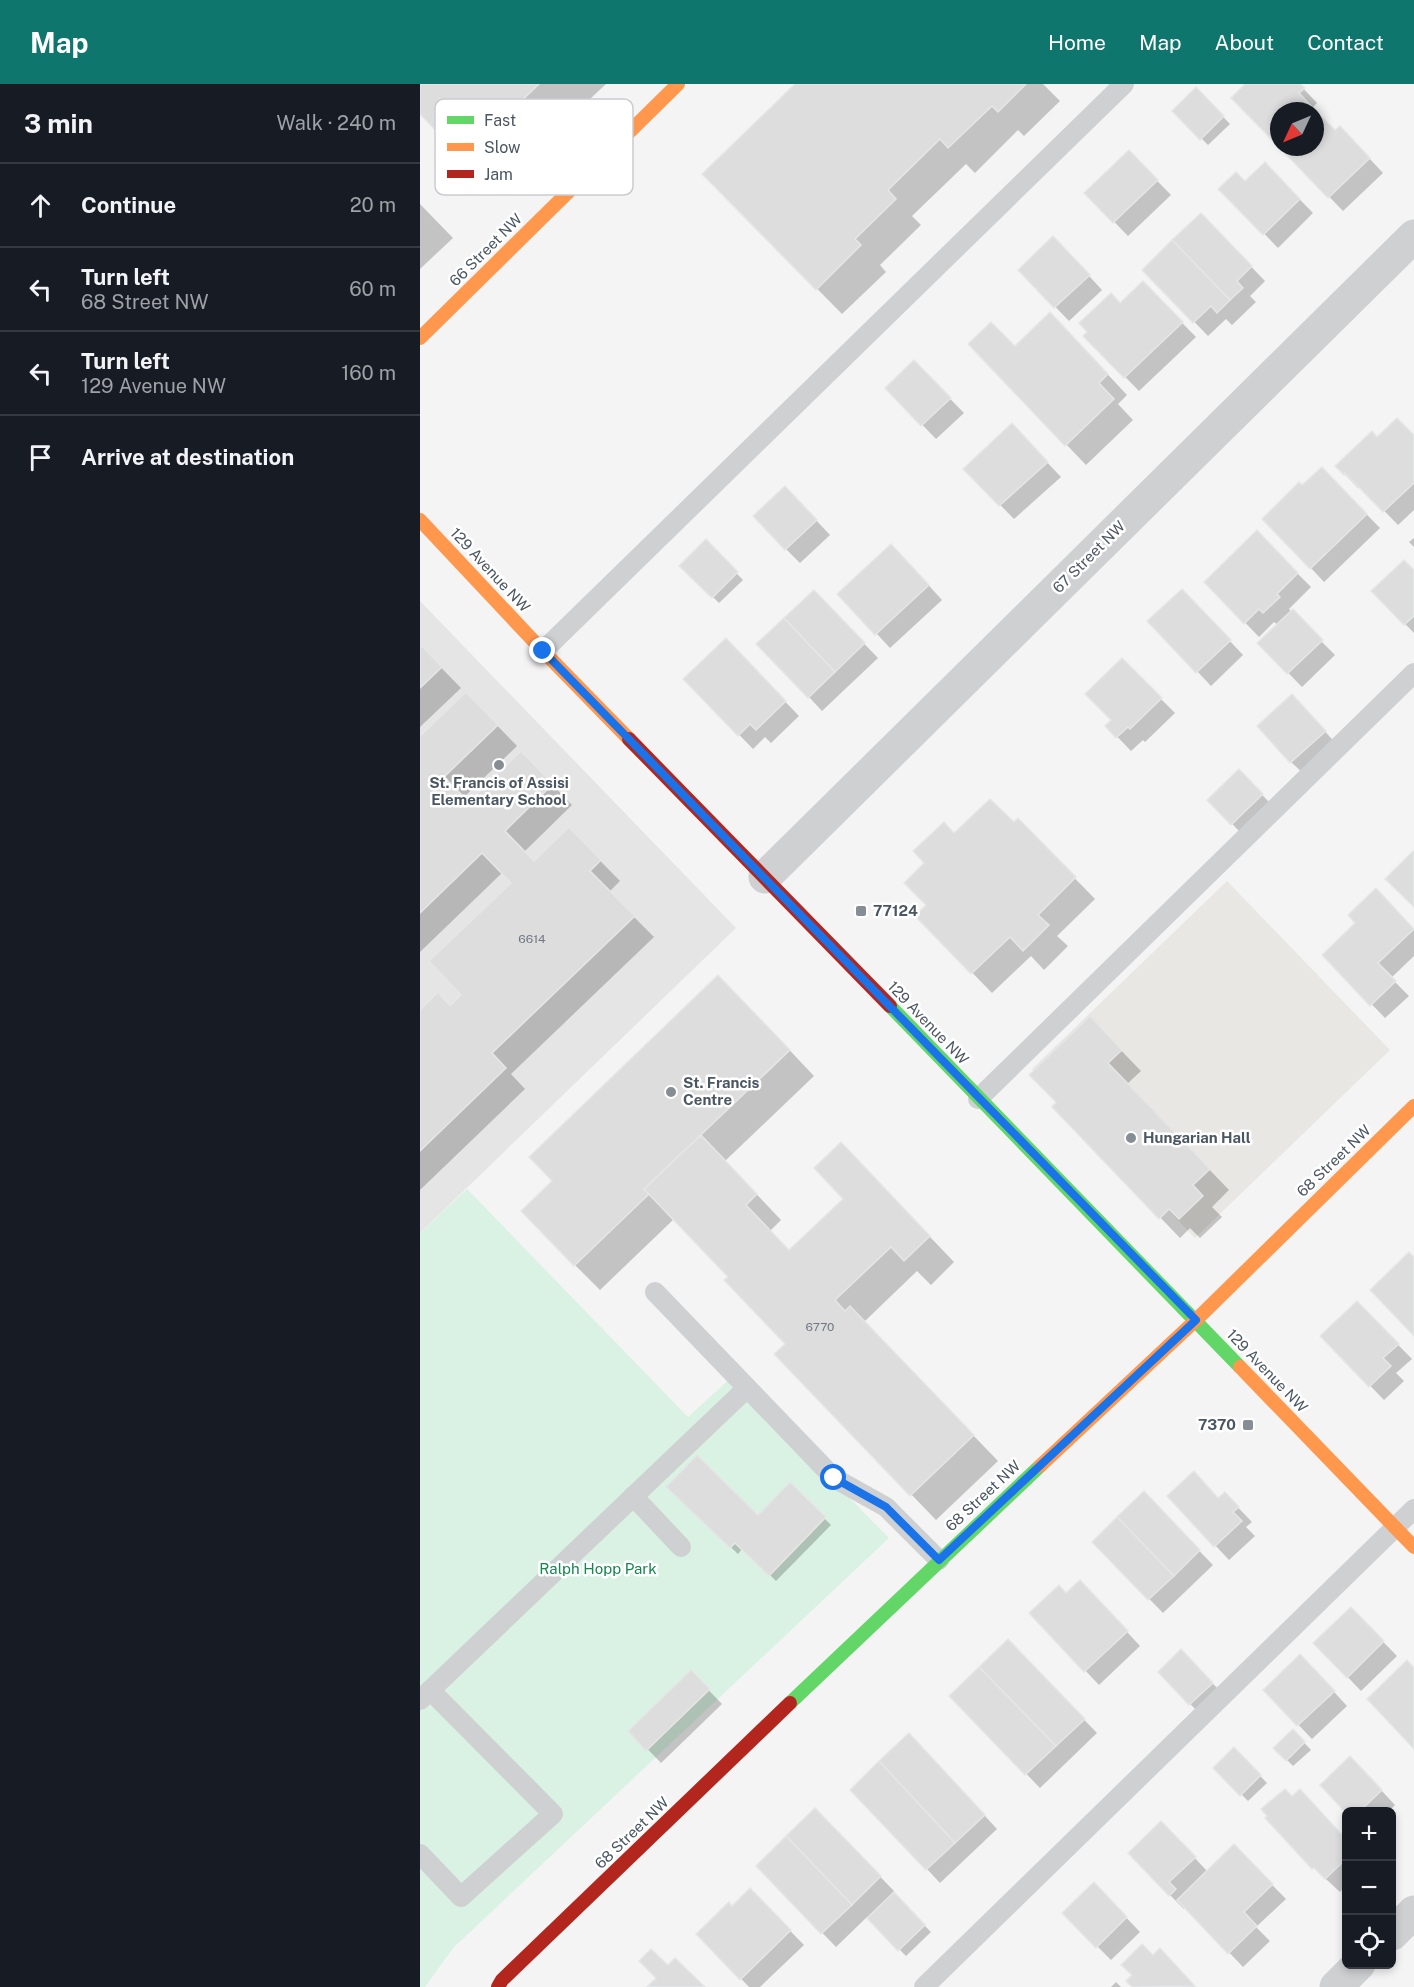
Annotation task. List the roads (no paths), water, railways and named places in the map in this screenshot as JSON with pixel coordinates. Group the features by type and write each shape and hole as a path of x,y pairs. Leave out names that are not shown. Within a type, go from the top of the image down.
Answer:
{"street":[{"name":"66 Street NW","path":"633,128 678,84"},
{"name":"66 Street NW","path":"420,338 565,195"},
{"name":"67 Street NW","path":"765,877 1414,236"},
{"name":"129 Avenue NW","path":"420,520 543,651 1196,1320 1414,1547"},
{"name":"68 Street NW","path":"498,1987 502,1980 939,1560 1196,1320 1414,1106"},
{"path":"1396,1930 1414,1912"},
{"path":"1336,1987 1355,1969"}],"lane":[{"path":"543,651 1124,84"},
{"path":"978,1099 1414,674"},
{"path":"655,1292 834,1478 886,1507 939,1560"},
{"path":"420,1854 461,1897 553,1814 425,1695 747,1388"},
{"path":"633,1496 681,1547"},
{"path":"924,1987 1414,1509"}],"place":[{"name":"St. Francis of Assisi Elementary School","path":"499,765"},
{"name":"77124","path":"861,911"},
{"name":"St. Francis Centre","path":"671,1092"},
{"name":"Hungarian Hall","path":"1131,1138"},
{"name":"7370","path":"1248,1425"}],"park label":[{"name":"Ralph Hopp Park","path":"598,1569"}]}
